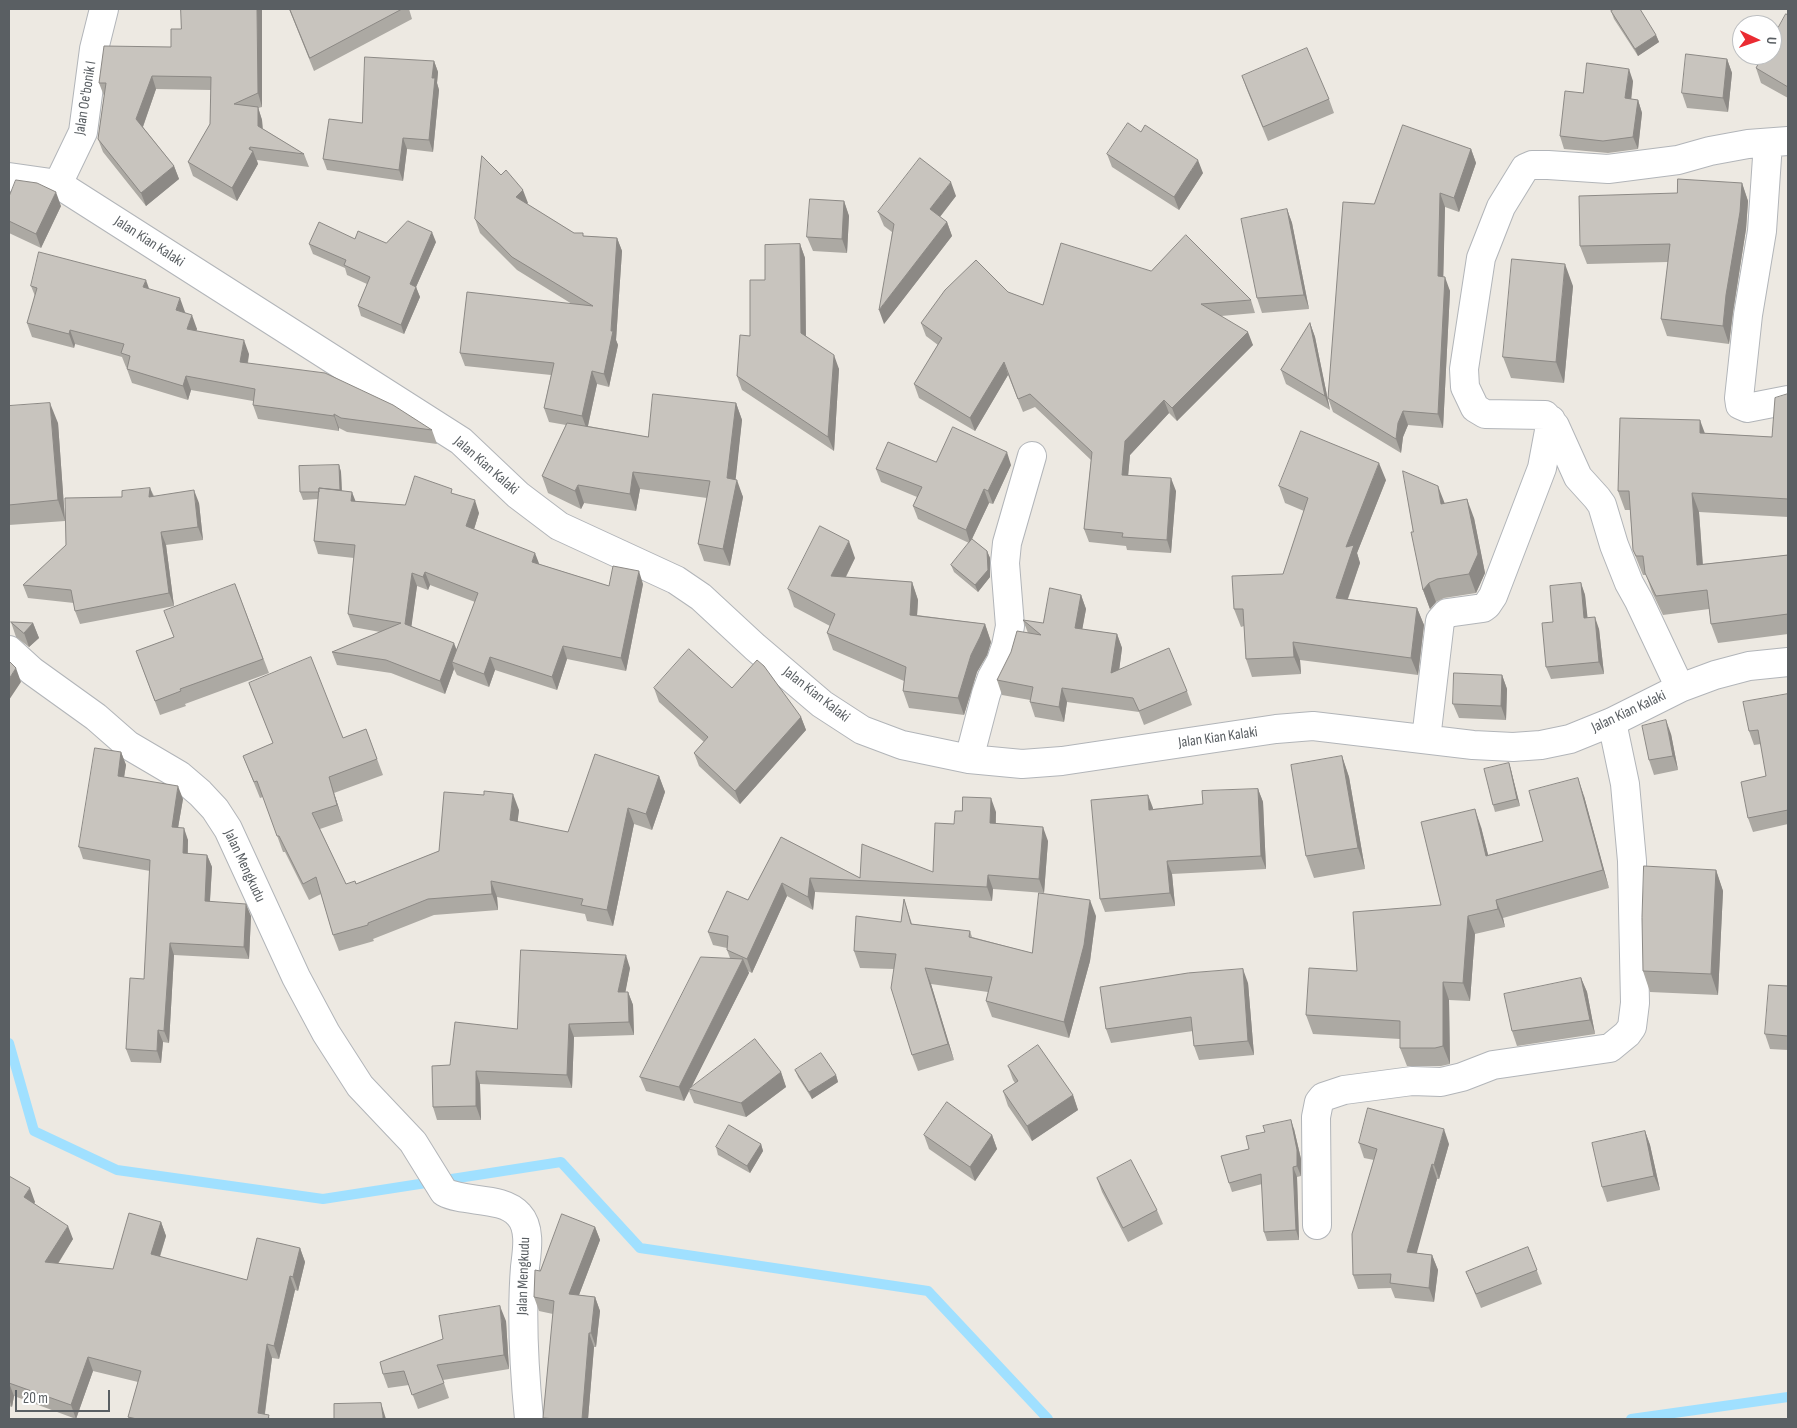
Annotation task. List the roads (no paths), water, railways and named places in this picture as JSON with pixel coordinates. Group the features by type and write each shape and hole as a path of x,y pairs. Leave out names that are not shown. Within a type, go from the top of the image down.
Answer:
{"street":[{"name":"Jalan Oe'bonik I","path":"58,184 83,132 94,49 104,9"},
{"path":"1680,688 1629,583 1614,545 1602,505 1578,477 1551,420 1545,415 1484,414 1475,408 1465,387 1464,369 1480,258 1501,207 1525,168 1532,165 1548,164 1608,169 1678,160 1710,151 1748,144 1778,142 1748,315 1738,398 1740,405 1748,408 1788,400"},
{"path":"9,177 58,184"},
{"name":"Jalan Kian Kalaki","path":"58,184 461,441 518,495 559,526 676,580 701,597 822,704 862,730 902,745 969,759 1022,764 1062,761 1276,729 1313,726 1498,747 1541,745 1570,739 1612,722 1680,688 1749,666 1788,662"},
{"path":"1426,739 1440,621 1447,613 1483,608 1487,606 1493,596 1542,468 1551,420"},
{"path":"969,759 989,716 1006,654 1013,595 1014,565 1035,466"},
{"name":"Jalan Mengkudu","path":"9,650 32,671 96,717 128,745 179,775 200,793 228,829 296,977 326,1033 360,1086 413,1142 444,1192 452,1196 482,1200 507,1207 519,1214 526,1226 527,1248 523,1291 523,1348 529,1419"},
{"path":"1316,1225 1316,1117 1319,1102 1323,1097 1344,1090 1412,1081 1441,1082 1462,1077 1493,1065 1610,1048 1627,1034 1632,1027 1635,1003 1632,861 1625,784 1612,722"}],"waterway":[{"path":"9,1043 34,1131 117,1170 323,1199 561,1162 640,1248 928,1291 1048,1419"},
{"path":"1631,1419 1788,1397"}]}
